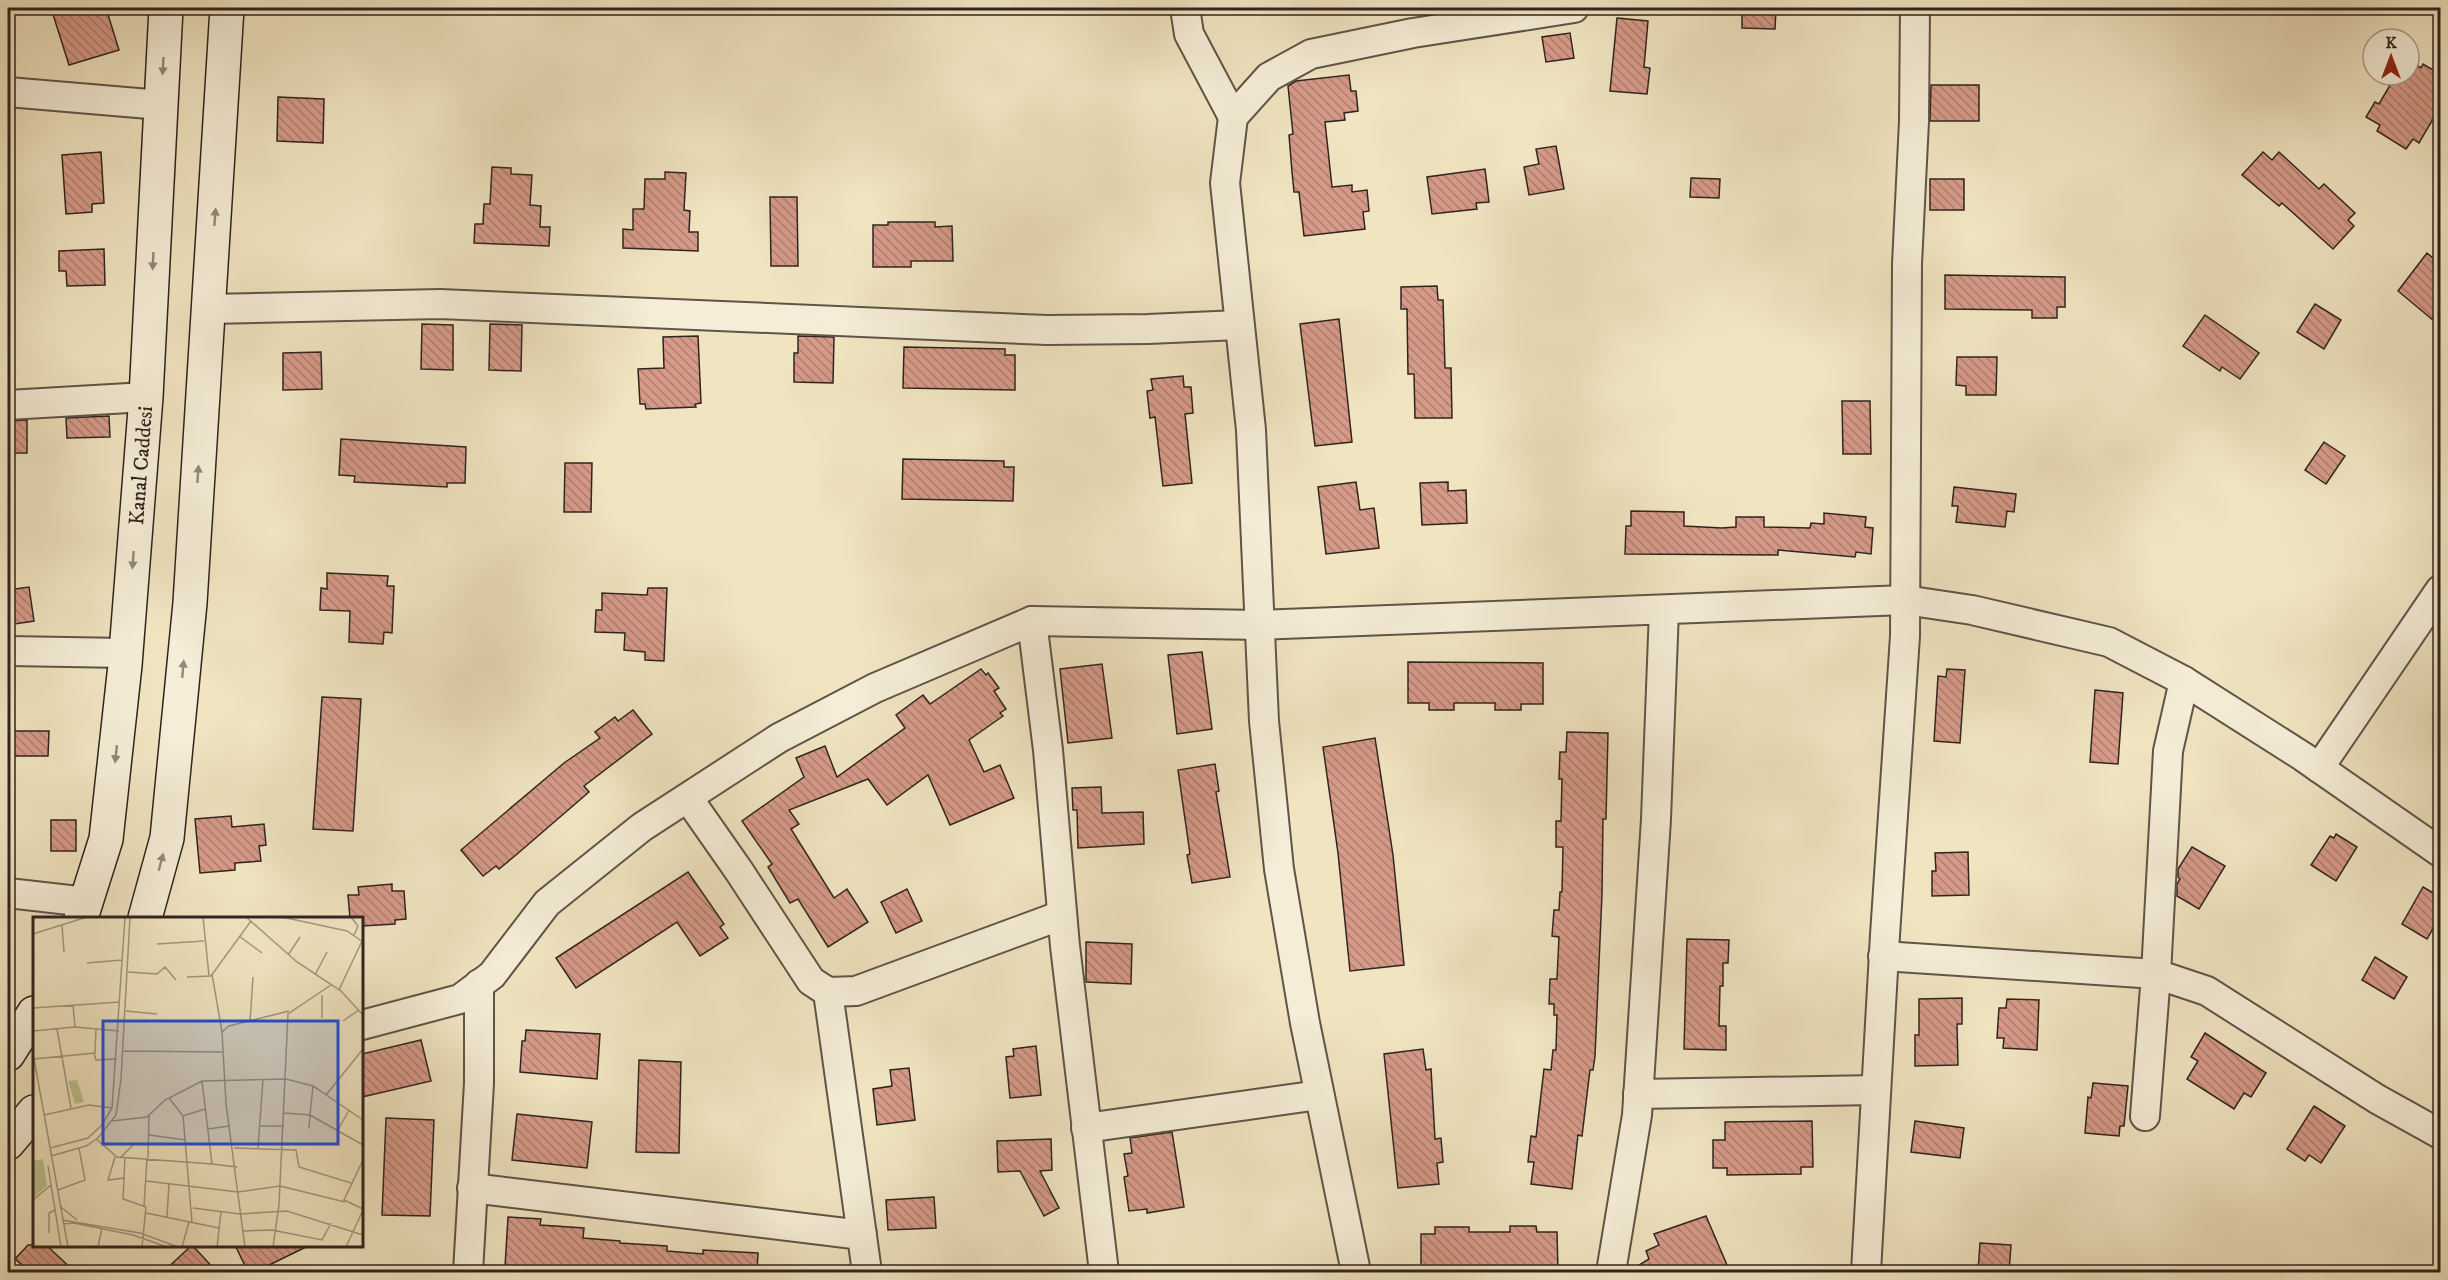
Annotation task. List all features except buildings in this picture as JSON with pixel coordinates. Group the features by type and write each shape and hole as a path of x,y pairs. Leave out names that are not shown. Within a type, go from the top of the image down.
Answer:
{"main road":[{"name":"Kanal Caddesi","path":"84,910 106,839 126,653 146,397 166,8"},
{"path":"146,917 167,838 190,603 227,8"},
{"path":"8,1054 33,1015"},
{"path":"8,1143 33,1113"}],"street":[{"path":"1185,8 1189,34 1233,117 1225,183 1251,430 1264,721 1279,869 1318,1095 1356,1272"},
{"path":"1233,117 1269,77 1311,54 1526,11 1574,8"},
{"path":"1866,1272 1883,956 1905,636 1907,264 1914,121 1915,8"},
{"path":"8,92 161,105"},
{"path":"209,309 441,304 1047,330 1148,330 1239,325"},
{"path":"8,405 146,397"},
{"path":"2319,768 2440,590"},
{"path":"363,1025 460,999 492,975 547,903 642,827 779,738 875,688 1032,621 1260,625 1905,600 1972,610 2109,642 2184,681 2319,768 2440,852"},
{"path":"1611,1272 1637,1115 1656,819 1664,610"},
{"path":"1032,621 1048,750 1062,915 1104,1272"},
{"path":"8,651 126,653"},
{"path":"2145,1116 2156,974 2168,751 2184,681"},
{"path":"688,798 811,981 828,992 856,991 1062,915"},
{"path":"8,893 84,910"},
{"path":"1883,956 2156,974 2207,991 2378,1099 2440,1134"},
{"path":"468,1272 479,1083 479,984"},
{"path":"828,992 867,1272"},
{"path":"1638,1094 1876,1090"},
{"path":"1086,1128 1318,1095"},
{"path":"472,1188 862,1235"}]}
